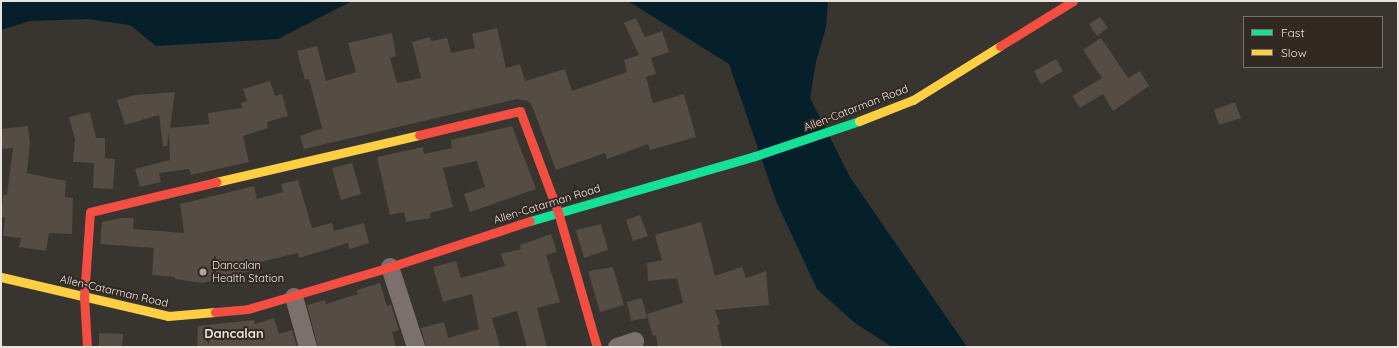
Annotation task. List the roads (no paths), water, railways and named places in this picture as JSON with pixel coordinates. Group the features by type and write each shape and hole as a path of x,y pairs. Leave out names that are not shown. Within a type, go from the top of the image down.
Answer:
{"main road":[{"name":"Allen-Catarman Road","path":"1,277 168,316 248,310 390,267 558,212 755,156 828,132 912,100 1073,1"},
{"path":"87,347 84,297 90,212 248,177 520,111 558,212 597,347"}],"street":[{"path":"390,267 416,347"},
{"path":"294,297 308,347"},
{"path":"617,347 635,342"}],"water":[{"path":"1,1 352,1 278,39 156,46 130,25 88,19 30,21 1,30"},
{"path":"628,1 828,1 826,27 816,62 810,98 850,177 967,347 892,347 855,323 817,289 776,201 729,64"}],"place":[{"name":"Dancalan Health Station","path":"203,272"}],"district":[{"name":"Dancalan","path":"234,333"}]}
